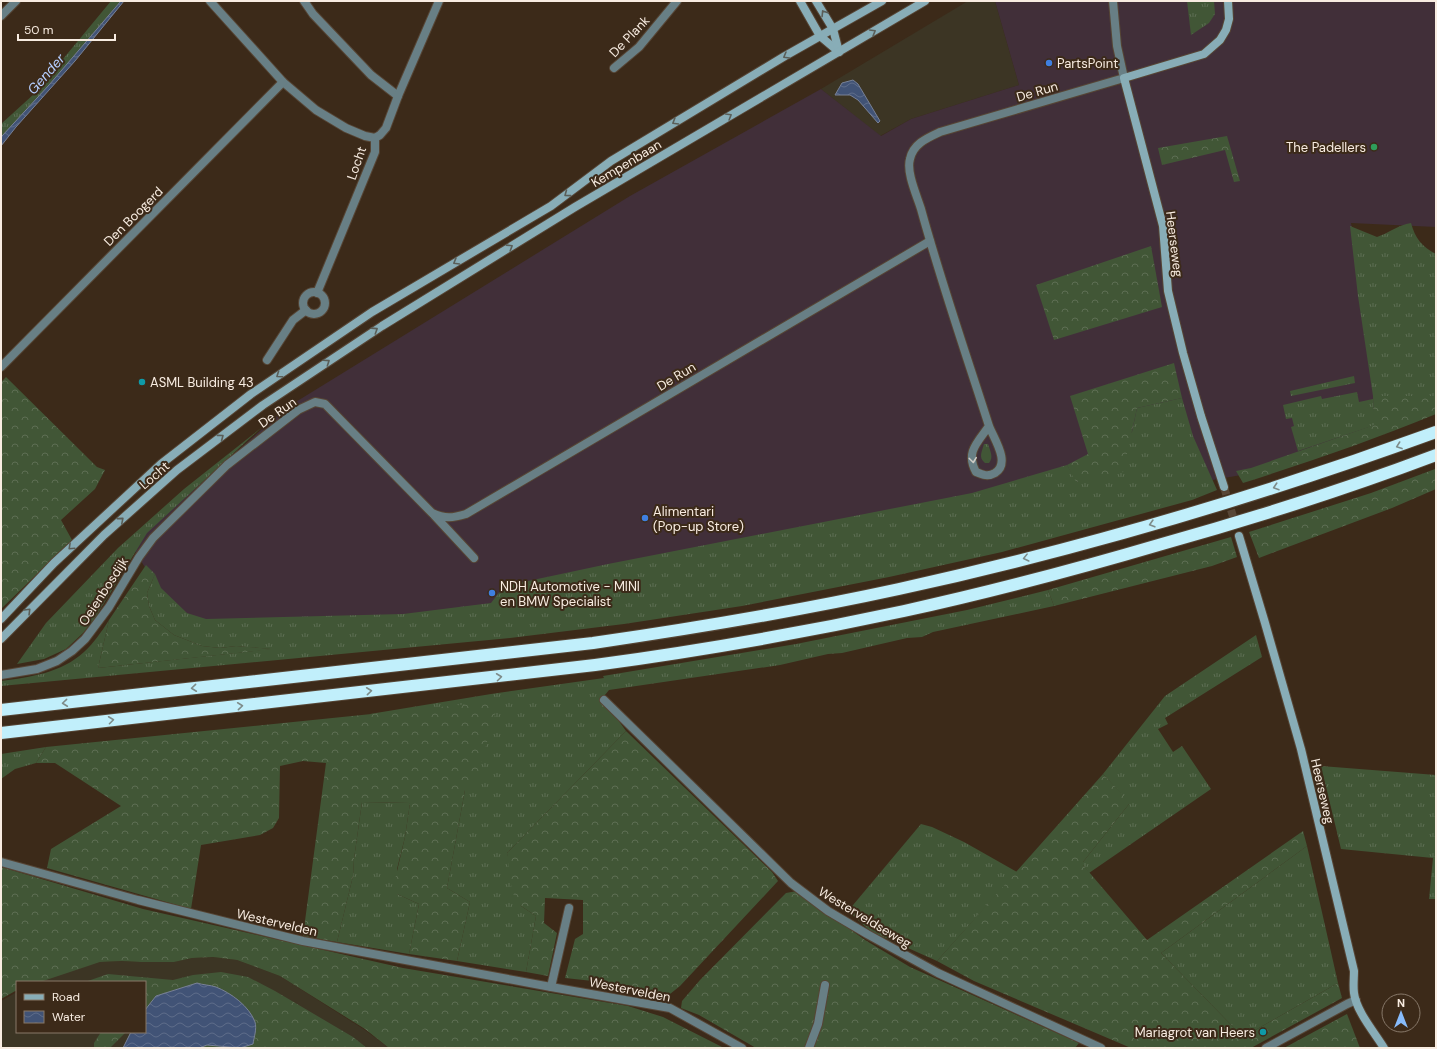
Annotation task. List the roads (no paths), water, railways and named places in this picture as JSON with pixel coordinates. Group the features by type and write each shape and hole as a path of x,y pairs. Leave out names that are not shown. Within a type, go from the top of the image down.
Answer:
{"highway":[{"path":"1,710 593,643 674,631 809,607 899,589 1089,542 1258,493 1374,455 1436,432"},
{"path":"1,733 595,665 675,654 820,628 904,611 1094,564 1264,514 1378,477 1436,455"}],"main road":[{"path":"800,1 820,36 839,52"},
{"path":"816,1 833,29 839,52"},
{"name":"Kempenbaan","path":"334,337 372,312 551,206 611,161 820,36 882,1"},
{"name":"Kempenbaan","path":"343,351 575,208 925,1"},
{"name":"De Run","path":"1124,78 1204,54 1220,40 1226,30 1229,19 1228,1"},
{"name":"Heerseweg","path":"1124,78 1163,226 1168,291 1201,416 1224,487"},
{"name":"Locht","path":"1,619 54,563 161,464 251,394 334,337"},
{"name":"Locht","path":"1,639 104,535 177,470 263,405 343,351"},
{"name":"Heerseweg","path":"1239,536 1266,623 1301,749 1354,971 1354,993 1367,1022 1384,1048"}],"street":[{"path":"1,16 16,1"},
{"path":"210,1 283,82 316,110 346,128 364,136 375,138"},
{"path":"304,1 313,14 371,75 398,96"},
{"name":"Locht","path":"317,293 375,152 375,138 386,128 398,96 439,1"},
{"name":"De Plank","path":"614,68 638,47 677,1"},
{"name":"Heerseweg","path":"1113,1 1117,46 1124,78"},
{"name":"De Run","path":"989,426 975,446 972,459 976,472 983,475 991,475 998,471 1001,466 1002,459 989,426 930,241 911,176 909,161 912,151 924,139 940,132 1124,78"},
{"name":"Den Boogerd","path":"1,367 283,82"},
{"name":"De Run","path":"432,513 440,517 451,518 466,514 930,241"},
{"path":"310,293 317,293 323,298 323,309 316,314 309,313 303,304 305,298 310,293"},
{"path":"267,360 294,320 306,310"},
{"name":"De Run","path":"153,538 227,465 298,410 315,402 325,404 474,558"},
{"name":"Oeienbosdijk","path":"1,675 37,669 57,661 72,651 85,639 110,607 139,557 153,538"},
{"name":"Westerveldseweg","path":"604,700 791,883 828,911 938,973 1089,1046 1101,1048"},
{"name":"Westervelden","path":"1,862 138,900 303,941 670,1008 742,1048"},
{"path":"551,987 569,908"},
{"path":"810,1048 818,1024 825,985"},
{"path":"1266,1048 1356,1000"}],"water":[{"path":"121,1 124,1 75,61 1,146 2,136 49,85"},
{"path":"853,80 858,84 880,121 878,123 858,100 850,95 835,95 842,83"},
{"path":"197,983 214,986 233,996 244,1005 252,1016 256,1025 253,1044 240,1048 207,1045 199,1048 123,1048 130,1033 146,1033 146,1009 156,996"}],"tunnel":[{"path":"1224,487 1239,536"}],"place":[{"name":"PartsPoint","path":"1049,63"},
{"name":"The Padellers","path":"1374,147"},
{"name":"ASML Building 43","path":"142,382"},
{"name":"Alimentari (Pop-up Store)","path":"645,518"},
{"name":"NDH Automotive - MINI en BMW Specialist","path":"492,593"},
{"name":"Mariagrot van Heers","path":"1263,1032"}],"water label":[{"name":"Gender","path":"46,74"}]}
